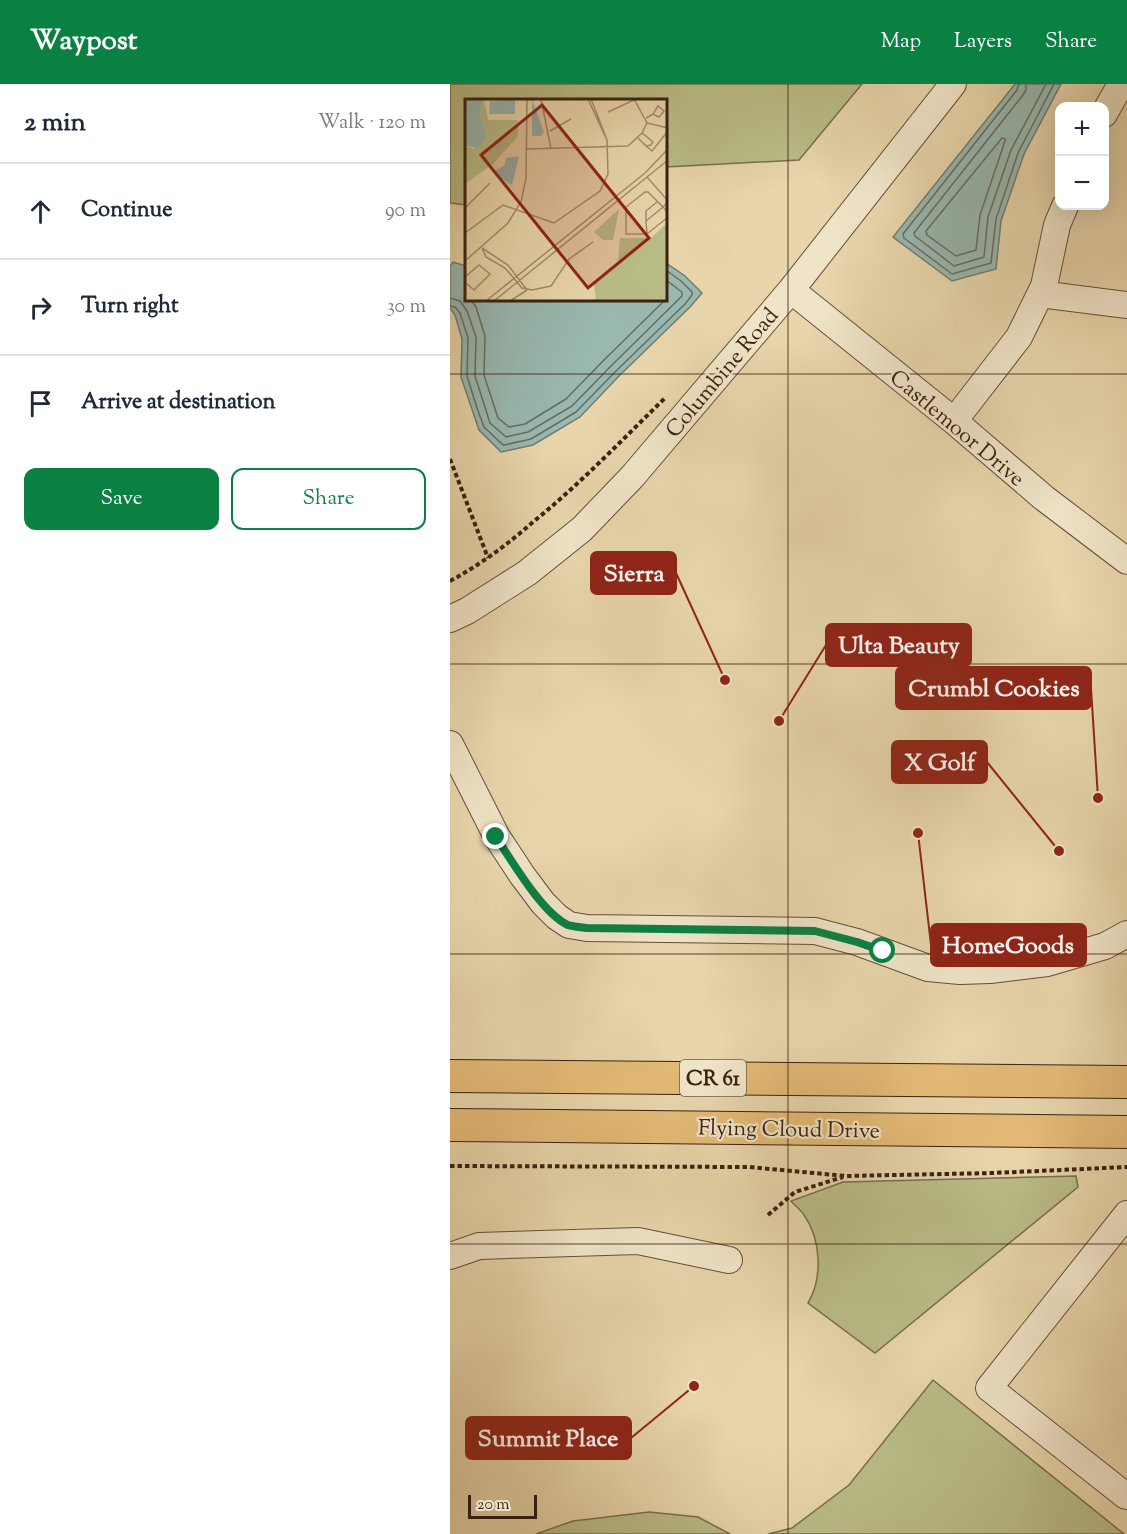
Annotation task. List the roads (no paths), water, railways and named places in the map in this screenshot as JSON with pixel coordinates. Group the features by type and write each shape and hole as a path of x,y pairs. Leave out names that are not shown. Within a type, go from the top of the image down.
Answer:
{"main road":[{"name":"CR 61","path":"450,1076 1127,1082"},
{"name":"Flying Cloud Drive","path":"450,1125 1127,1132"}],"street":[{"name":"Columbine Road","path":"450,619 467,611 527,573 582,529 632,477 791,290 953,84"},
{"path":"1109,105 1120,84"},
{"path":"954,421 1019,337 1044,286 1057,225 1063,210"},
{"name":"Castlemoor Drive","path":"791,290 954,421 1044,498 1127,561"},
{"path":"1040,294 1127,304"},
{"path":"450,744 496,837 543,903 569,925 587,928 815,931 857,942 928,968 960,971 1047,963 1105,946 1127,934"},
{"path":"1127,1214 989,1388 1127,1496"},
{"path":"450,1256 479,1246 638,1241 729,1260"}],"water":[{"path":"1015,84 1061,84 1024,154 1001,221 996,269 952,281 893,237"},
{"path":"453,262 465,266 465,302 668,302 668,264 685,276 702,293 580,417 533,445 501,452 479,430 461,377 462,339 455,315 450,308 450,266"}],"place":[{"name":"Sierra","path":"725,680"},
{"name":"Ulta Beauty","path":"779,721"},
{"name":"Crumbl Cookies","path":"1098,798"},
{"name":"HomeGoods","path":"918,833"},
{"name":"X Golf","path":"1059,851"},
{"name":"Summit Place","path":"694,1386"}]}
